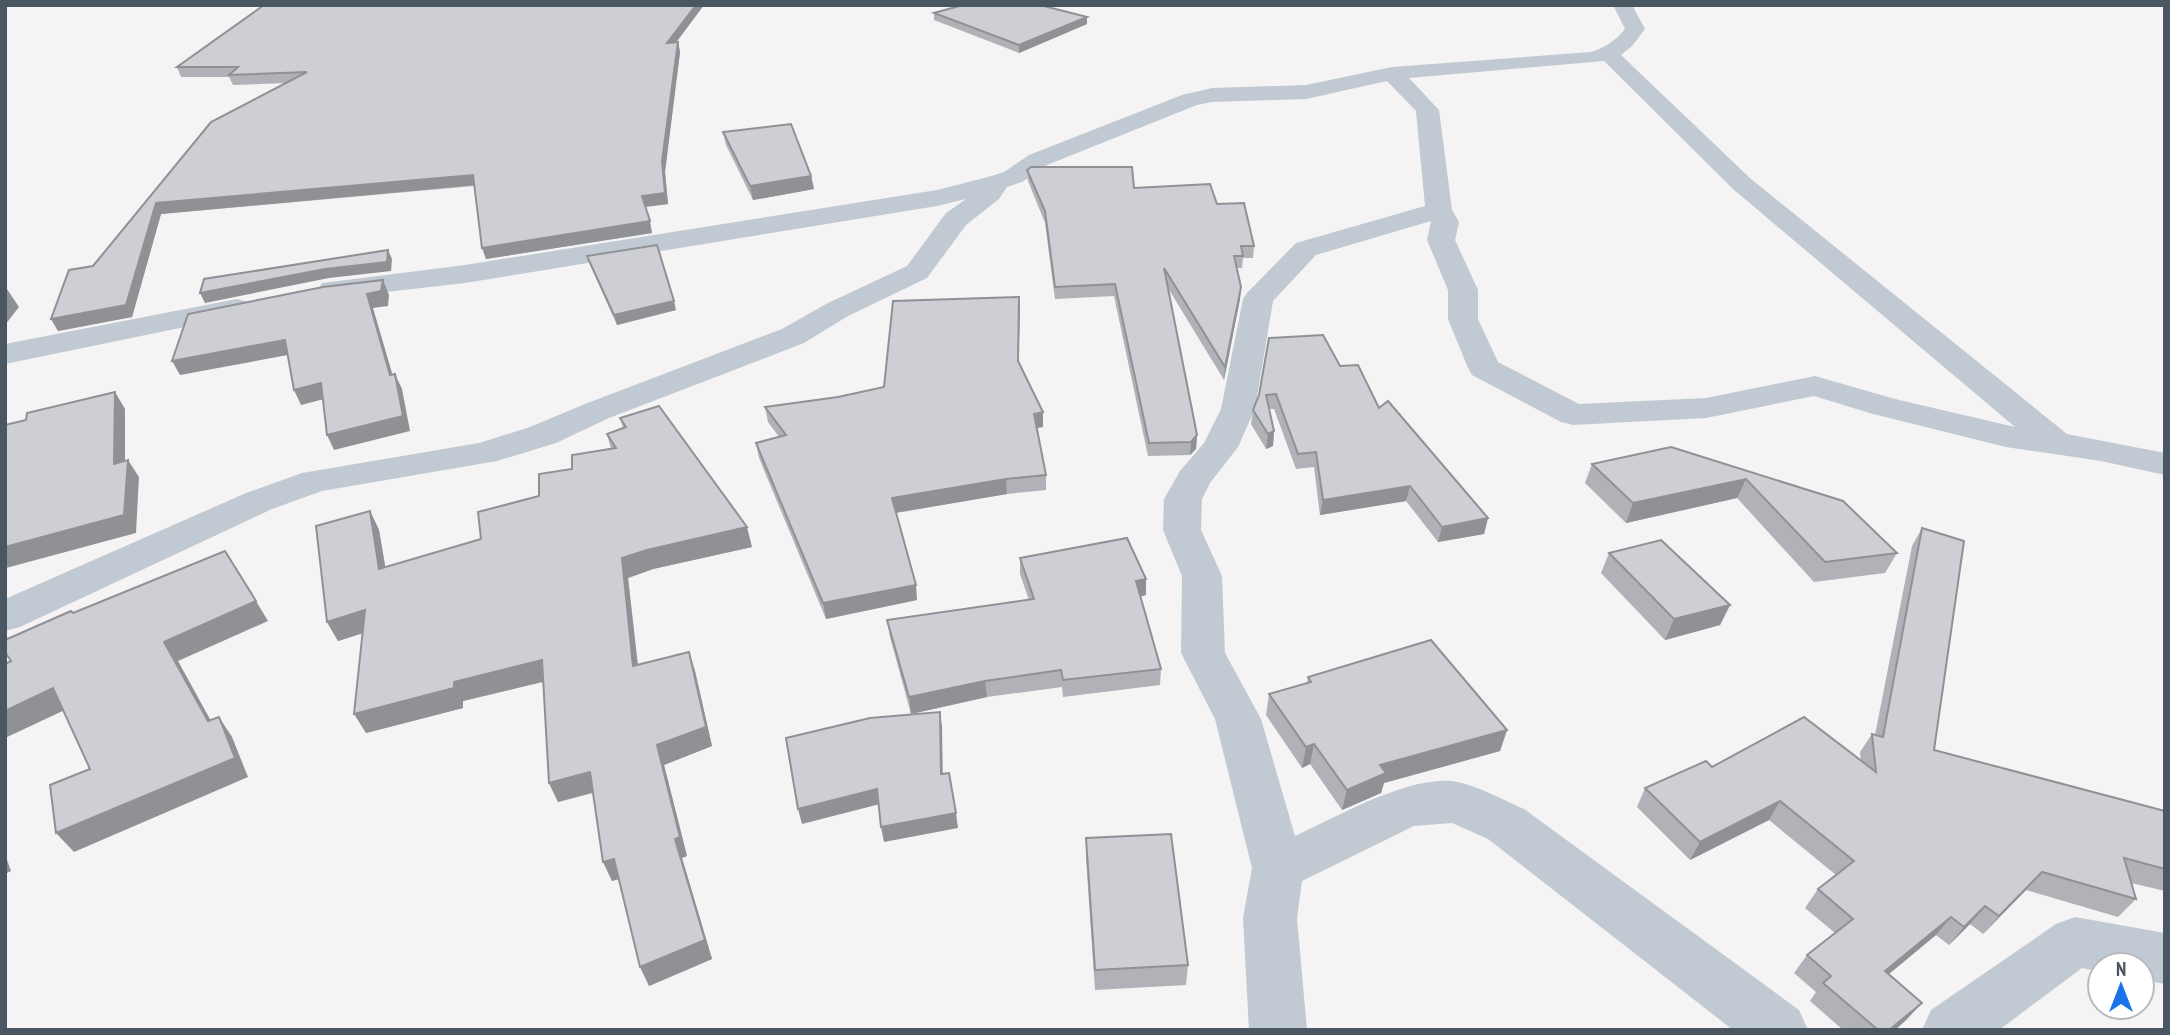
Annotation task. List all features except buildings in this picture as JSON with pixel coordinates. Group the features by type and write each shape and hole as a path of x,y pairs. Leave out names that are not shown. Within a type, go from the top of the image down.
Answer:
{"street":[{"path":"302,295 465,274 911,202 1013,177 1048,155 1201,97 1306,92 1392,73 1570,61 1608,54 1635,29 1622,5"},
{"path":"1608,54 1742,184 2057,444"},
{"path":"1392,73 1427,110 1439,210 1445,222 1441,240 1463,290 1463,319 1484,368 1573,415 1706,408 1815,386 1885,407 2006,436 2165,464"},
{"path":"5,616 270,497 315,481 484,453 543,435 597,411 793,336 837,310 917,272 956,219 990,193 998,182"},
{"path":"1278,1030 1270,918 1278,868 1238,719 1203,653 1202,576 1182,530 1182,499 1193,479 1220,447 1238,409 1258,299 1306,249 1439,210"},
{"path":"5,354 262,303"},
{"path":"1278,868 1408,806 1456,802 1506,824 1779,1030"},
{"path":"1951,1030 2075,942 2165,959"}]}
